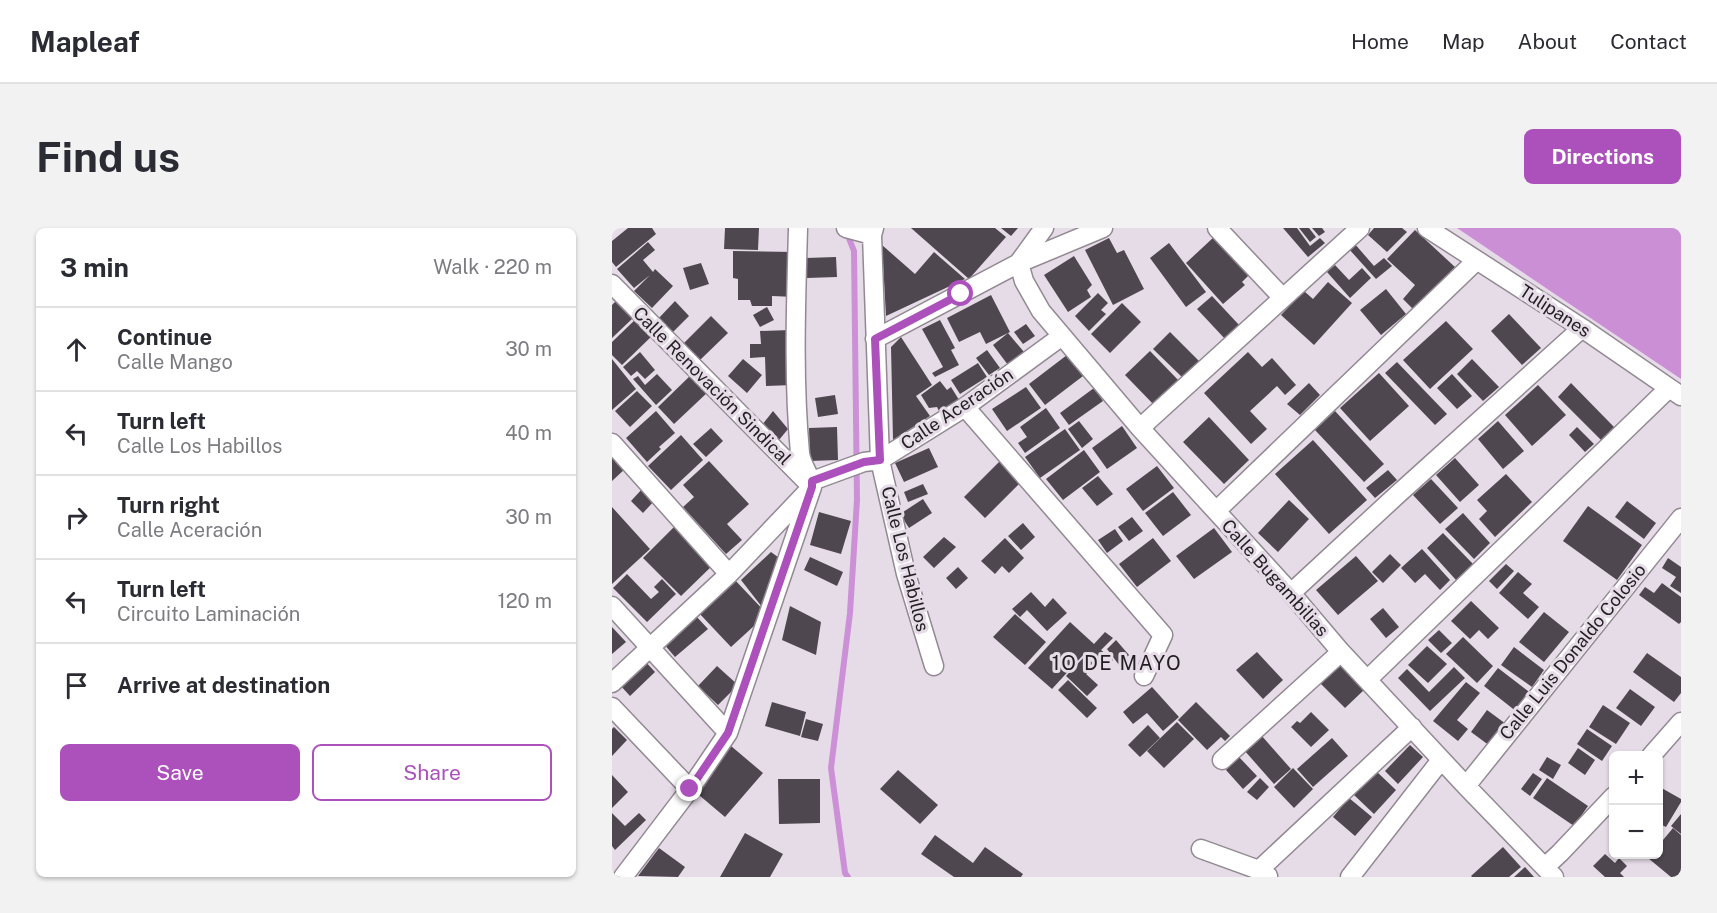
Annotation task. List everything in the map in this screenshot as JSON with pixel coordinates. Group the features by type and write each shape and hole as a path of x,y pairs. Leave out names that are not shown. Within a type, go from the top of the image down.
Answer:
{"street":[{"path":"621,873 690,789 728,733 812,484 800,457 795,374 798,228"},
{"path":"1019,262 1044,228"},
{"path":"875,339 1019,262 1103,228"},
{"path":"1217,228 1282,297"},
{"path":"1140,428 1360,228"},
{"name":"Tulipanes","path":"1427,228 1582,328 1675,392"},
{"name":"Calle Los Habillos","path":"866,230 875,339 872,461 934,666"},
{"path":"1216,511 1476,261"},
{"name":"Calle Bugambilias","path":"1019,262 1032,296 1062,336 1140,428 1292,593 1341,652 1549,872"},
{"name":"Calle Renovación Sindical","path":"613,287 812,484"},
{"path":"1292,593 1582,328"},
{"name":"Calle Aceración","path":"612,683 729,574 812,484 872,461 964,407 1062,336"},
{"path":"1367,680 1675,392"},
{"path":"964,407 1163,635 1144,676"},
{"path":"612,443 729,574"},
{"name":"Calle Luis Donaldo Colosio","path":"1466,786 1681,518"},
{"path":"612,606 728,733"},
{"path":"1222,760 1341,652"},
{"path":"612,707 690,789"},
{"path":"1655,751 1681,722"},
{"path":"1201,849 1264,873 1412,728"},
{"path":"1350,877 1441,760"},
{"path":"1549,872 1560,853 1609,801"}],"shaded area":[{"path":"1457,228 1681,228 1681,379"}],"building":[{"path":"628,228 652,228 656,234 616,267 612,262 612,241"},
{"path":"725,228 759,228 758,250 724,249"},
{"path":"911,228 995,228 1006,237 969,279"},
{"path":"1001,228 1018,228 1011,236"},
{"path":"1283,228 1297,228 1310,246 1320,238 1325,243 1308,257"},
{"path":"1299,228 1309,228 1316,237 1310,242"},
{"path":"1312,228 1322,228 1325,232 1319,236"},
{"path":"1374,228 1402,228 1407,232 1387,252 1368,235"},
{"path":"1415,230 1455,267 1414,310 1403,299 1415,285 1387,259"},
{"path":"1215,236 1250,274 1242,282 1245,285 1223,304 1186,263"},
{"path":"1109,238 1117,253 1124,250 1144,289 1113,305 1085,250"},
{"path":"648,242 655,250 643,260 653,272 655,269 673,286 652,308 634,291 650,275 634,288 617,269"},
{"path":"1169,243 1206,292 1186,307 1150,258"},
{"path":"1354,243 1374,266 1384,258 1392,266 1376,279 1348,248"},
{"path":"882,245 915,274 934,252 965,279 886,316"},
{"path":"733,251 795,252 795,297 772,296 772,306 752,306 750,300 738,300 738,279 733,278"},
{"path":"1074,256 1092,285 1087,290 1091,297 1068,312 1044,275"},
{"path":"836,257 837,277 807,278 806,258"},
{"path":"701,263 709,284 690,290 683,268"},
{"path":"1335,265 1349,280 1362,268 1371,278 1350,298 1327,272"},
{"path":"1328,282 1352,303 1314,345 1281,315 1304,291 1313,299"},
{"path":"1386,289 1406,314 1381,335 1360,310"},
{"path":"1098,293 1108,303 1101,310 1106,314 1089,331 1075,316"},
{"path":"991,295 1010,332 986,344 980,332 959,342 947,318"},
{"path":"1212,296 1240,326 1226,340 1197,309"},
{"path":"616,301 633,318 612,338 612,305"},
{"path":"675,301 689,316 672,333 658,319"},
{"path":"1122,303 1141,322 1110,353 1091,334"},
{"path":"767,307 774,320 760,327 753,315"},
{"path":"1509,314 1541,348 1522,365 1491,331"},
{"path":"711,316 728,333 700,360 684,343"},
{"path":"638,317 654,334 622,365 612,355 612,342"},
{"path":"940,320 955,348 951,350 959,365 935,377 932,373 943,367 922,329"},
{"path":"1446,321 1473,349 1430,389 1403,360"},
{"path":"1026,324 1035,336 1023,344 1014,332"},
{"path":"791,330 793,385 766,386 765,357 750,358 750,344 761,344 760,331"},
{"path":"1170,332 1200,362 1183,378 1153,349"},
{"path":"1008,333 1024,352 1008,365 993,345"},
{"path":"901,337 932,385 916,396 930,416 893,440 891,347"},
{"path":"987,350 1000,368 989,375 976,358"},
{"path":"1150,351 1181,383 1156,407 1125,375"},
{"path":"640,352 655,370 645,379 637,371 631,376 623,367"},
{"path":"1248,352 1262,367 1272,358 1296,385 1285,395 1277,386 1250,411 1267,429 1251,444 1204,393"},
{"path":"1067,355 1083,376 1045,405 1029,384"},
{"path":"612,359 636,389 612,410"},
{"path":"743,359 762,375 747,393 728,376"},
{"path":"1472,359 1499,387 1483,401 1457,374"},
{"path":"1397,362 1447,414 1435,425 1385,373"},
{"path":"978,363 987,377 960,394 951,380"},
{"path":"693,373 709,391 674,424 658,407"},
{"path":"1379,373 1409,406 1370,441 1340,408"},
{"path":"657,374 672,390 656,405 633,379 638,376 645,385"},
{"path":"1452,374 1472,396 1457,409 1437,388"},
{"path":"940,381 947,390 951,387 961,403 942,417 937,407 929,408 921,395"},
{"path":"1309,383 1320,395 1300,415 1287,404"},
{"path":"1571,383 1614,427 1601,440 1558,397"},
{"path":"1538,385 1566,415 1532,446 1505,415"},
{"path":"1026,387 1041,408 1007,431 992,409"},
{"path":"1094,388 1103,401 1069,425 1060,413"},
{"path":"637,391 652,406 630,427 615,411"},
{"path":"835,395 838,414 818,417 815,398"},
{"path":"1046,408 1060,428 1025,453 1018,443 1027,437 1020,427"},
{"path":"656,411 675,433 647,462 626,438"},
{"path":"773,411 788,429 779,440 762,425"},
{"path":"1335,411 1384,464 1364,482 1315,430"},
{"path":"1209,417 1249,460 1224,484 1183,442"},
{"path":"1079,421 1093,439 1082,448 1068,429"},
{"path":"1498,421 1524,451 1503,469 1478,439"},
{"path":"1122,426 1137,448 1107,469 1092,448"},
{"path":"837,427 838,460 810,461 809,428"},
{"path":"1577,427 1594,444 1585,452 1569,435"},
{"path":"711,428 723,441 706,457 693,444"},
{"path":"1065,429 1080,450 1040,478 1025,457"},
{"path":"681,435 703,460 671,490 648,466"},
{"path":"1313,440 1367,500 1329,534 1275,474"},
{"path":"929,448 938,467 904,482 895,463"},
{"path":"1084,450 1100,472 1063,500 1046,479"},
{"path":"612,454 626,468 612,481"},
{"path":"1455,458 1479,485 1460,502 1436,475"},
{"path":"709,461 749,504 727,524 742,540 726,554 683,507 694,497 683,485"},
{"path":"1000,461 1021,482 985,518 964,497"},
{"path":"1157,466 1174,488 1143,511 1126,489"},
{"path":"1388,470 1397,480 1375,498 1366,488"},
{"path":"1506,474 1532,502 1495,537 1479,519 1487,511 1477,500"},
{"path":"1098,476 1113,494 1097,506 1082,488"},
{"path":"1431,479 1458,508 1440,524 1413,495"},
{"path":"923,484 928,494 908,502 904,492"},
{"path":"643,488 655,500 643,513 631,501"},
{"path":"1173,492 1191,515 1163,536 1145,513"},
{"path":"923,499 932,513 909,528 900,514"},
{"path":"1289,500 1309,519 1278,552 1258,533"},
{"path":"1627,501 1656,523 1644,539 1615,517"},
{"path":"1588,506 1642,545 1617,580 1563,541"},
{"path":"612,507 650,549 612,584"},
{"path":"819,512 851,521 841,554 810,545"},
{"path":"1463,513 1490,543 1474,559 1445,529"},
{"path":"1132,517 1143,531 1129,541 1118,527"},
{"path":"1023,523 1035,537 1021,550 1008,536"},
{"path":"676,525 715,563 681,596 643,558"},
{"path":"1214,528 1232,552 1194,579 1176,556"},
{"path":"1115,529 1123,541 1107,553 1098,540"},
{"path":"1443,533 1473,564 1456,580 1427,548"},
{"path":"944,537 956,547 934,568 923,557"},
{"path":"1005,538 1024,558 1009,573 1002,566 995,574 981,561"},
{"path":"1153,538 1171,561 1137,587 1119,564"},
{"path":"1422,549 1450,580 1440,590 1425,574 1415,583 1401,568"},
{"path":"771,552 782,560 762,607 741,580"},
{"path":"1390,554 1401,565 1383,583 1372,572"},
{"path":"1356,556 1378,581 1338,615 1316,590"},
{"path":"810,557 843,572 837,586 804,570"},
{"path":"1668,558 1681,567 1681,593 1670,586 1676,577 1662,568"},
{"path":"1506,564 1514,571 1497,589 1489,581"},
{"path":"958,567 968,578 956,589 946,578"},
{"path":"1518,572 1532,584 1523,593 1539,607 1528,619 1499,593"},
{"path":"627,574 651,599 659,592 654,587 662,579 676,594 647,622 613,588"},
{"path":"734,579 767,614 731,647 698,612"},
{"path":"1662,583 1681,597 1681,622 1679,624 1639,595 1645,587 1654,593"},
{"path":"1031,592 1045,607 1053,598 1067,613 1047,631 1027,610 1020,617 1012,609"},
{"path":"1471,601 1499,628 1488,639 1479,630 1470,639 1451,621"},
{"path":"790,606 821,622 816,655 782,640"},
{"path":"1383,608 1399,627 1386,638 1370,619"},
{"path":"1544,612 1569,632 1544,662 1519,642"},
{"path":"1015,614 1046,642 1025,665 993,637"},
{"path":"696,616 708,629 675,657 663,643"},
{"path":"1070,622 1094,644 1105,632 1113,638 1101,650 1113,660 1104,670 1085,653 1052,689 1028,668"},
{"path":"612,627 626,642 612,654"},
{"path":"1439,630 1452,643 1441,653 1428,640"},
{"path":"1463,637 1493,666 1477,683 1446,654"},
{"path":"1116,640 1129,655 1119,665 1107,649"},
{"path":"1427,646 1447,664 1428,683 1408,665"},
{"path":"1514,647 1544,670 1532,687 1501,665"},
{"path":"1257,652 1283,680 1263,699 1236,670"},
{"path":"1647,653 1681,677 1681,693 1674,702 1633,672"},
{"path":"1085,656 1095,665 1086,674 1098,685 1087,696 1066,676"},
{"path":"644,660 655,672 630,696 619,684"},
{"path":"1339,663 1365,689 1345,708 1319,682"},
{"path":"717,666 738,685 718,705 698,686"},
{"path":"1454,667 1465,678 1430,711 1398,678 1407,669 1429,692"},
{"path":"1498,668 1532,694 1517,712 1484,686"},
{"path":"1068,680 1097,708 1087,718 1058,690"},
{"path":"1466,682 1480,693 1457,720 1468,729 1458,741 1433,721"},
{"path":"1152,687 1179,717 1163,731 1147,713 1133,724 1123,712"},
{"path":"1630,689 1655,707 1641,726 1616,708"},
{"path":"772,702 806,712 800,736 765,726"},
{"path":"1196,702 1230,736 1225,741 1221,737 1207,750 1178,720"},
{"path":"1603,705 1630,723 1616,744 1589,727"},
{"path":"1487,710 1506,724 1490,746 1471,732"},
{"path":"1311,712 1329,730 1311,747 1291,727 1297,721 1300,723"},
{"path":"806,719 823,724 818,741 801,737"},
{"path":"1177,722 1194,739 1164,768 1147,751"},
{"path":"1148,725 1160,738 1140,757 1128,745"},
{"path":"614,727 627,740 612,756 612,729"},
{"path":"1587,729 1612,746 1602,761 1577,744"},
{"path":"1261,735 1291,769 1274,784 1244,750"},
{"path":"1332,738 1348,756 1313,787 1297,769"},
{"path":"1410,745 1423,757 1398,784 1385,771"},
{"path":"731,746 763,773 725,817 693,790"},
{"path":"1578,748 1595,760 1585,775 1568,763"},
{"path":"1239,757 1257,776 1243,789 1226,770"},
{"path":"1547,757 1561,765 1553,779 1539,770"},
{"path":"1293,768 1313,789 1294,808 1274,787"},
{"path":"898,770 938,805 920,824 880,789"},
{"path":"1376,771 1396,790 1374,814 1354,795"},
{"path":"1533,773 1542,779 1530,796 1521,789"},
{"path":"612,775 628,792 612,808"},
{"path":"1260,778 1269,787 1257,800 1247,792"},
{"path":"1547,778 1588,806 1574,826 1533,798"},
{"path":"778,779 820,779 820,823 779,824"},
{"path":"1663,789 1681,799 1666,827 1663,826"},
{"path":"1349,798 1372,817 1355,836 1333,817"},
{"path":"612,813 625,826 639,813 646,820 615,850 612,846"},
{"path":"1681,814 1681,834 1671,826"},
{"path":"1673,828 1681,835 1681,877 1671,877 1649,859 1663,859 1663,840"},
{"path":"745,833 783,854 770,877 720,877"},
{"path":"935,835 973,863 985,847 1023,874 1021,877 954,877 921,854"},
{"path":"1503,847 1521,867 1509,877 1471,876"},
{"path":"659,848 685,867 678,877 638,876"},
{"path":"1605,854 1615,863 1620,859 1627,866 1620,873 1624,877 1605,877 1593,866"},
{"path":"1525,867 1534,877 1514,877"}],"waterway":[{"path":"846,231 854,251 857,500 850,613 831,768 845,873 848,877"}],"district":[{"name":"1O DE MAYO","path":"1117,663"}],"route":[{"path":"690,789 728,733 812,487 812,481 864,462 880,460 875,339 961,294"}]}
